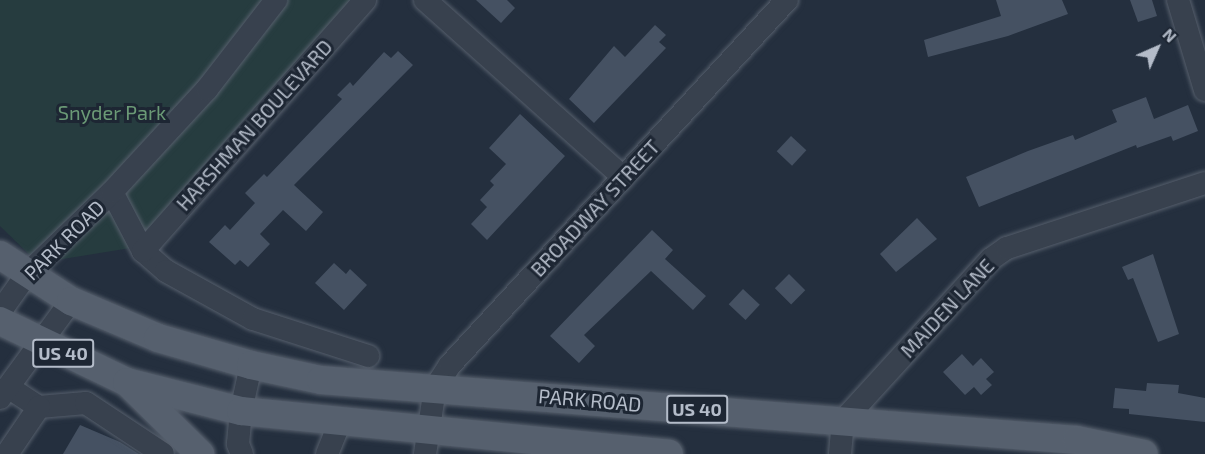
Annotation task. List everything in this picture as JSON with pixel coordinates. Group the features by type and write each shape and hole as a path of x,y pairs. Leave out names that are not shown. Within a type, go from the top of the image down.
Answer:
{"main road":[{"name":"US 40","path":"0,255 71,300 158,338 251,365"},
{"name":"US 40","path":"0,321 38,342 127,382 241,411 340,421 427,442 669,454"},
{"name":"PARK ROAD","path":"251,365 321,380 843,421 1029,445 1077,440 1144,454"},
{"path":"127,382 180,451"}],"street":[{"path":"112,192 207,89 276,0"},
{"name":"HARSHMAN BOULEVARD","path":"142,251 365,0"},
{"path":"425,0 622,177"},
{"name":"BROADWAY STREET","path":"427,442 435,388 450,364 787,0"},
{"path":"1178,0 1205,90"},
{"name":"MAIDEN LANE","path":"843,421 991,259 1007,248 1205,183"},
{"name":"PARK ROAD","path":"0,312 27,274 112,192 142,251 193,288 253,319 368,356"},
{"path":"71,300 38,342 4,393 39,407 86,403 180,451"},
{"path":"242,454 238,444 241,411 251,365"},
{"path":"7,454 39,407"},
{"path":"327,454 340,421"},
{"path":"840,454 843,421"}],"green space":[{"name":"Snyder Park","path":"0,0 364,0 143,246 38,263 0,226"}],"building":[{"path":"476,0 507,0 515,8 501,23"},
{"path":"996,0 1062,0 1068,14 1008,36 928,57 924,40 1001,16"},
{"path":"1130,0 1152,0 1157,16 1138,22"},
{"path":"655,25 666,35 659,42 666,48 594,123 569,99 614,46 625,57"},
{"path":"398,51 413,65 294,185 323,212 306,231 283,210 260,234 270,244 248,267 240,260 235,265 209,242 225,225 230,230 255,203 245,193 264,174 267,177 342,99 337,95 350,82 353,86 384,52 391,58"},
{"path":"1146,97 1154,119 1188,105 1198,131 1173,141 1171,136 1137,148 1136,145 979,207 966,177 1028,151 1073,135 1075,140 1117,122 1112,110"},
{"path":"520,114 565,156 487,240 471,224 487,207 480,200 494,185 490,181 506,164 489,148"},
{"path":"791,136 806,150 792,166 777,151"},
{"path":"917,218 937,239 896,272 880,254"},
{"path":"652,230 673,250 665,259 706,296 693,310 651,271 584,335 595,346 579,363 550,336"},
{"path":"1153,254 1179,334 1158,342 1133,278 1128,280 1122,267"},
{"path":"334,263 346,274 350,269 367,285 344,310 315,283"},
{"path":"789,274 805,290 791,304 775,288"},
{"path":"743,289 760,305 745,320 729,304"},
{"path":"962,354 973,366 981,358 994,372 986,379 992,385 981,395 974,387 965,395 943,372"},
{"path":"1147,383 1179,385 1178,393 1205,398 1205,422 1129,414 1129,409 1113,408 1115,388 1146,391"},
{"path":"80,425 120,442 139,454 63,454"}]}
